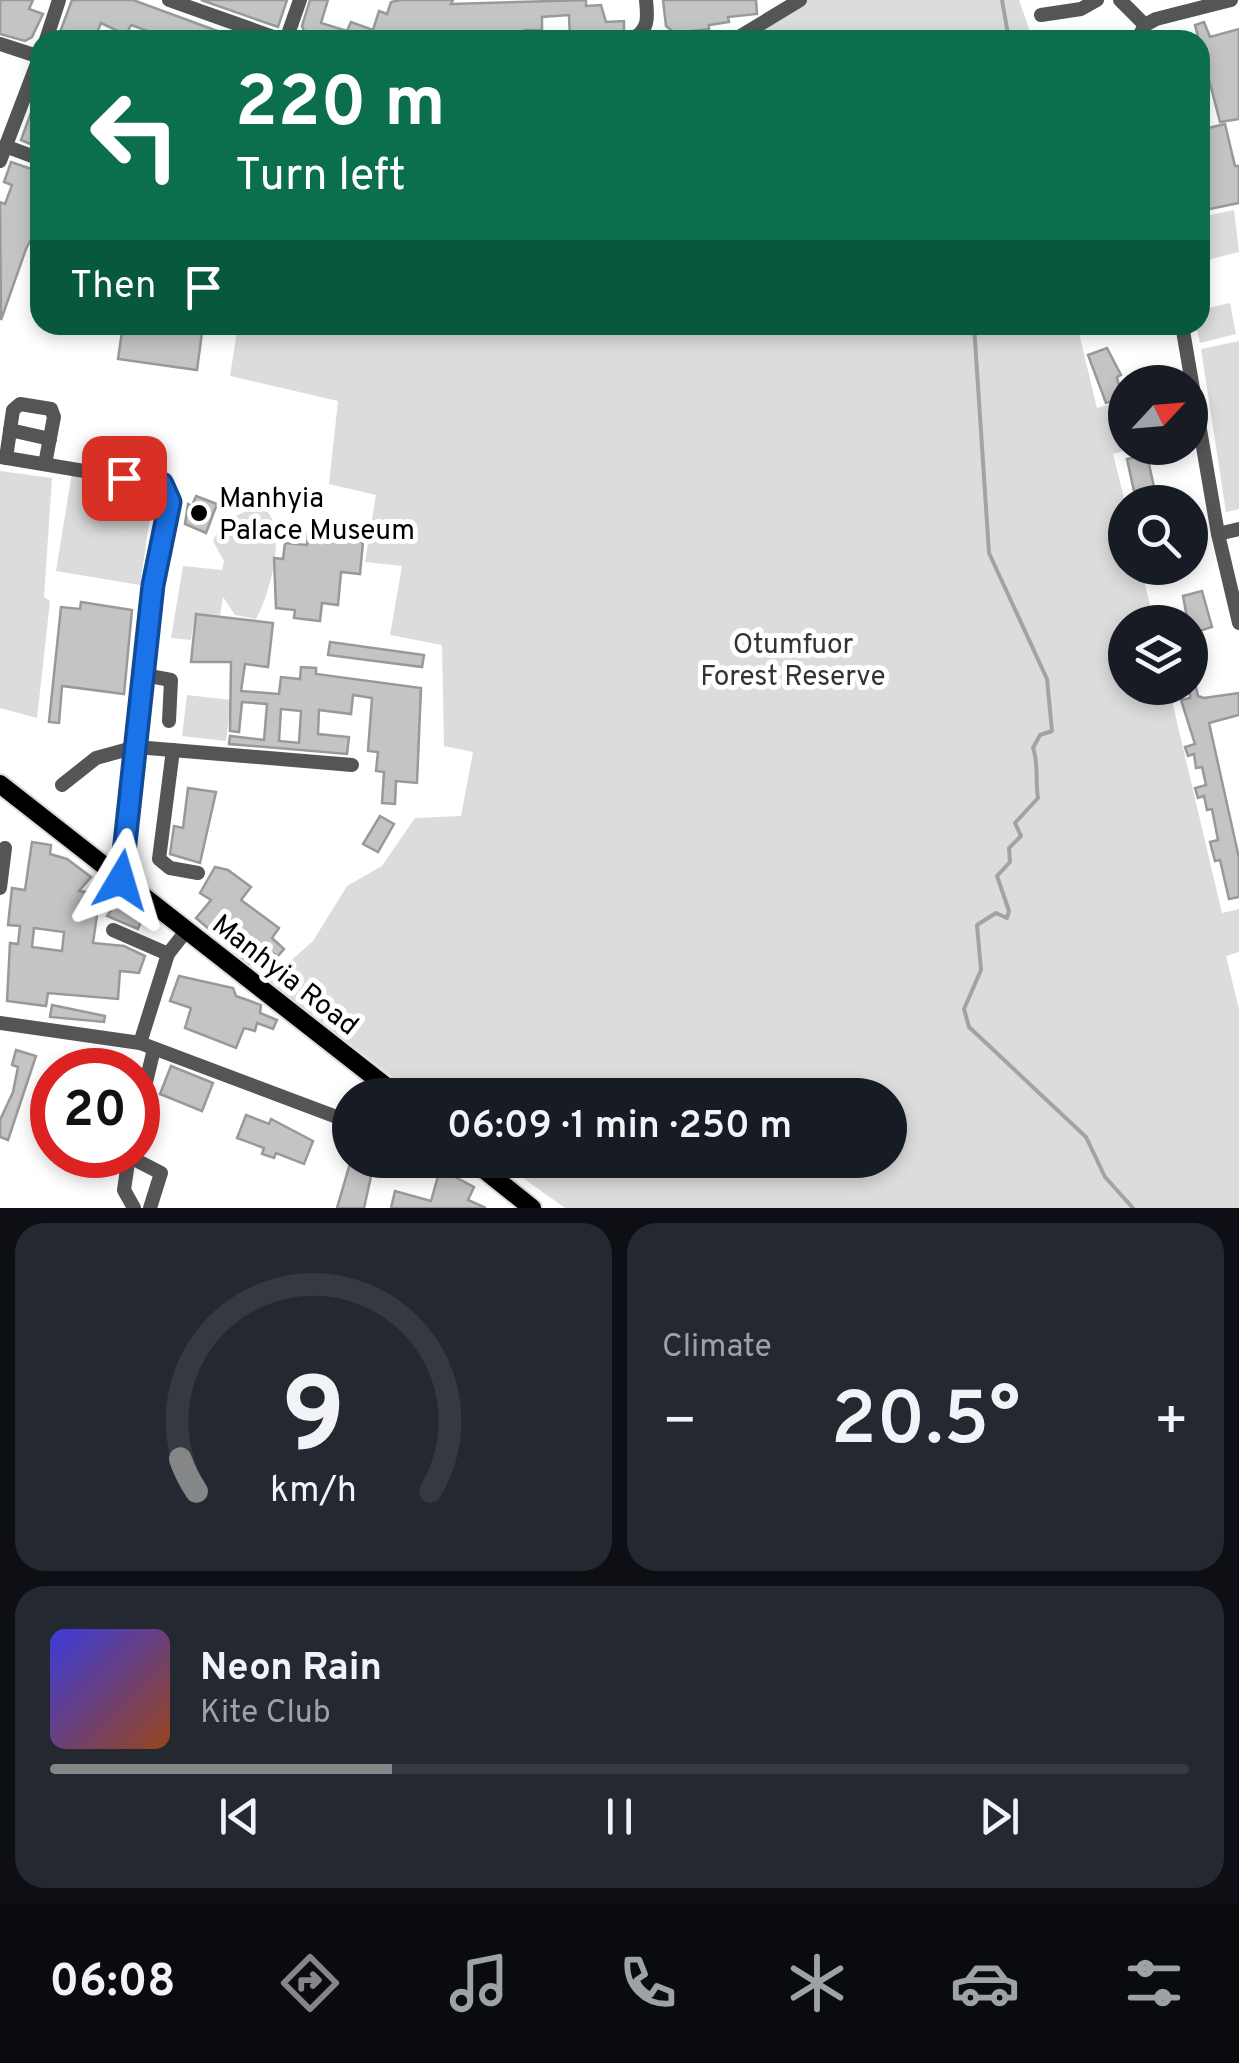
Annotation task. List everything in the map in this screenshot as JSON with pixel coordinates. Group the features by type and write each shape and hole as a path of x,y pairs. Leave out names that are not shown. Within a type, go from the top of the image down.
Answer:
{"main road":[{"name":"Manhyia Road","path":"0,784 375,1078"},
{"path":"486,1178 507,1208"},
{"path":"493,1178 532,1208"}],"street":[{"path":"49,30 59,0"},
{"path":"169,0 255,30"},
{"path":"288,30 300,0"},
{"path":"644,30 648,22 646,0"},
{"path":"746,30 776,6 800,0"},
{"path":"1041,15 1081,9 1097,0"},
{"path":"1120,0 1144,25"},
{"path":"1141,30 1144,25 1231,0"},
{"path":"0,44 30,54"},
{"path":"30,83 2,154 30,158"},
{"path":"1184,335 1218,534 1239,624"},
{"path":"45,464 54,416 51,409 20,404 13,410 3,457 162,484 168,491 121,880"},
{"path":"10,430 50,438"},
{"path":"1218,534 1239,529"},
{"path":"144,675 171,680 169,721"},
{"path":"62,784 96,758 136,746 352,766"},
{"path":"173,750 159,858 170,868 198,874"},
{"path":"0,888 5,848"},
{"path":"112,930 168,954"},
{"path":"147,1046 168,954 186,930"},
{"path":"0,1022 147,1046 332,1115"},
{"path":"125,1178 124,1190 134,1208"},
{"path":"150,1208 159,1178"}],"green space":[{"path":"807,0 1019,0 1030,30 761,30"},
{"path":"1234,210 1239,252 1210,259 1210,215"},
{"path":"1230,303 1236,334 1200,343 1198,335 1210,335 1210,308"},
{"name":"Otumfuor Forest Reserve","path":"236,335 1079,335 1097,408 1108,405 1108,465 1116,465 1121,485 1108,485 1108,585 1145,585 1150,605 1108,605 1108,705 1173,705 1222,913 1239,909 1239,952 1226,956 1239,1009 1239,1208 565,1208 523,1178 907,1178 907,1078 394,1078 268,981 313,941 347,886 382,866 415,818 461,816 473,752 444,746 442,645 390,635 402,566 365,562 376,495 329,484 338,401 230,376"},
{"path":"1239,341 1239,509 1226,512 1208,395 1208,365 1203,365 1201,349"},
{"path":"0,471 52,478 44,597 50,601 37,718 0,708"},
{"path":"72,473 148,485 154,490 140,585 56,571"},
{"path":"259,506 269,514 276,542 267,594 256,619 235,615 223,597 220,615 195,613 191,640 171,638 183,566 222,570 224,561 213,541 217,534 232,519"},
{"path":"187,695 231,700 226,741 182,736"}],"building":[{"path":"0,0 33,0 29,9 43,14 25,41 0,34"},
{"path":"72,0 133,0 215,30 145,30 131,25 128,30 116,30 101,23 98,30 61,30"},
{"path":"201,0 287,0 278,27"},
{"path":"310,0 328,0 321,23 344,30 304,30"},
{"path":"400,0 453,0 451,4 586,0 586,6 601,5 606,22 624,21 624,30 570,30 569,15 542,17 542,30 373,30 379,11 387,14 391,2"},
{"path":"663,0 756,0 757,14 728,17 729,22 709,25 709,29 671,30 666,26"},
{"path":"351,22 373,30 347,30"},
{"path":"1204,22 1207,30 1196,30 1195,25"},
{"path":"1239,29 1239,119 1220,122 1210,83 1210,37"},
{"path":"30,116 30,144 21,140"},
{"path":"1225,124 1235,166 1239,166 1239,203 1210,209 1210,128"},
{"path":"11,162 30,169 30,241 1,320 0,202 5,204 12,185 4,182"},
{"path":"122,335 202,335 197,370 118,359"},
{"path":"1107,348 1116,365 1108,365 1108,402 1106,403 1088,355"},
{"path":"1128,465 1149,465 1154,485 1133,485"},
{"path":"196,496 217,504 206,533 185,524 188,504 192,506"},
{"path":"308,534 363,542 360,574 341,572 338,605 322,603 320,621 294,618 295,610 276,608 274,558 283,559 285,543 307,545"},
{"path":"1202,591 1206,605 1185,605 1183,596"},
{"path":"81,602 132,610 124,694 62,686 59,723 49,722 61,607 80,609"},
{"path":"196,614 273,623 268,667 245,664 241,691 279,694 281,677 300,679 301,667 316,668 316,674 421,688 417,783 396,781 395,804 382,803 384,772 376,771 378,752 368,751 372,698 353,695 351,714 319,710 318,734 349,737 347,754 229,744 230,736 264,740 267,704 242,702 239,732 230,731 231,662 191,662","holes":["281,709 301,711 299,743 279,741"]},
{"path":"330,642 424,655 422,667 328,655"},
{"path":"1239,693 1239,715 1209,723 1239,858 1239,897 1229,899 1220,860 1215,861 1210,842 1218,840 1212,809 1207,810 1204,796 1198,798 1195,788 1206,785 1202,767 1196,768 1194,754 1188,756 1185,747 1195,744 1183,705 1208,705 1208,697"},
{"path":"188,788 216,792 200,863 170,854 174,826 183,828"},
{"path":"380,816 394,824 378,852 363,844"},
{"path":"32,842 51,845 50,854 67,859 91,877 79,891 100,894 93,943 124,946 145,956 139,973 120,971 118,999 48,993 46,1006 7,1001 10,943 18,944 20,926 8,925 12,888 25,890","holes":["34,928 64,932 62,951 32,947"]},
{"path":"215,867 228,870 251,887 241,900 279,928 272,938 284,949 278,956 264,948 250,964 196,918 211,900 200,893"},
{"path":"120,897 144,913 138,929 107,916"},
{"path":"179,976 233,988 236,996 261,1005 260,1013 277,1020 273,1029 257,1023 255,1031 244,1028 236,1048 185,1028 191,1008 170,1001"},
{"path":"52,1005 105,1016 104,1022 50,1017"},
{"path":"16,1050 30,1054 30,1074 8,1140 0,1137 0,1120 13,1092 18,1067 12,1065"},
{"path":"171,1066 213,1083 202,1111 160,1094"},
{"path":"246,1115 269,1124 271,1119 313,1141 304,1164 276,1153 274,1158 262,1154 264,1148 237,1138"},
{"path":"346,1178 371,1178 364,1208 337,1208"},
{"path":"437,1178 457,1178 474,1187 468,1200 486,1208 391,1208 395,1191 431,1201"}],"waterway":[{"path":"1002,0 1007,30"},
{"path":"975,335 989,553 1047,679 1052,731 1040,735 1033,748 1038,798 1015,823 1021,836 1009,848 1010,862 997,876 1009,911 1007,918 996,913 977,925 981,970 964,1009 969,1027 1086,1137 1105,1177 1133,1208"}],"place":[{"name":"Manhyia Palace Museum","path":"199,513"}],"route":[{"path":"121,880 153,585 170,502 162,484 124,478"}]}
